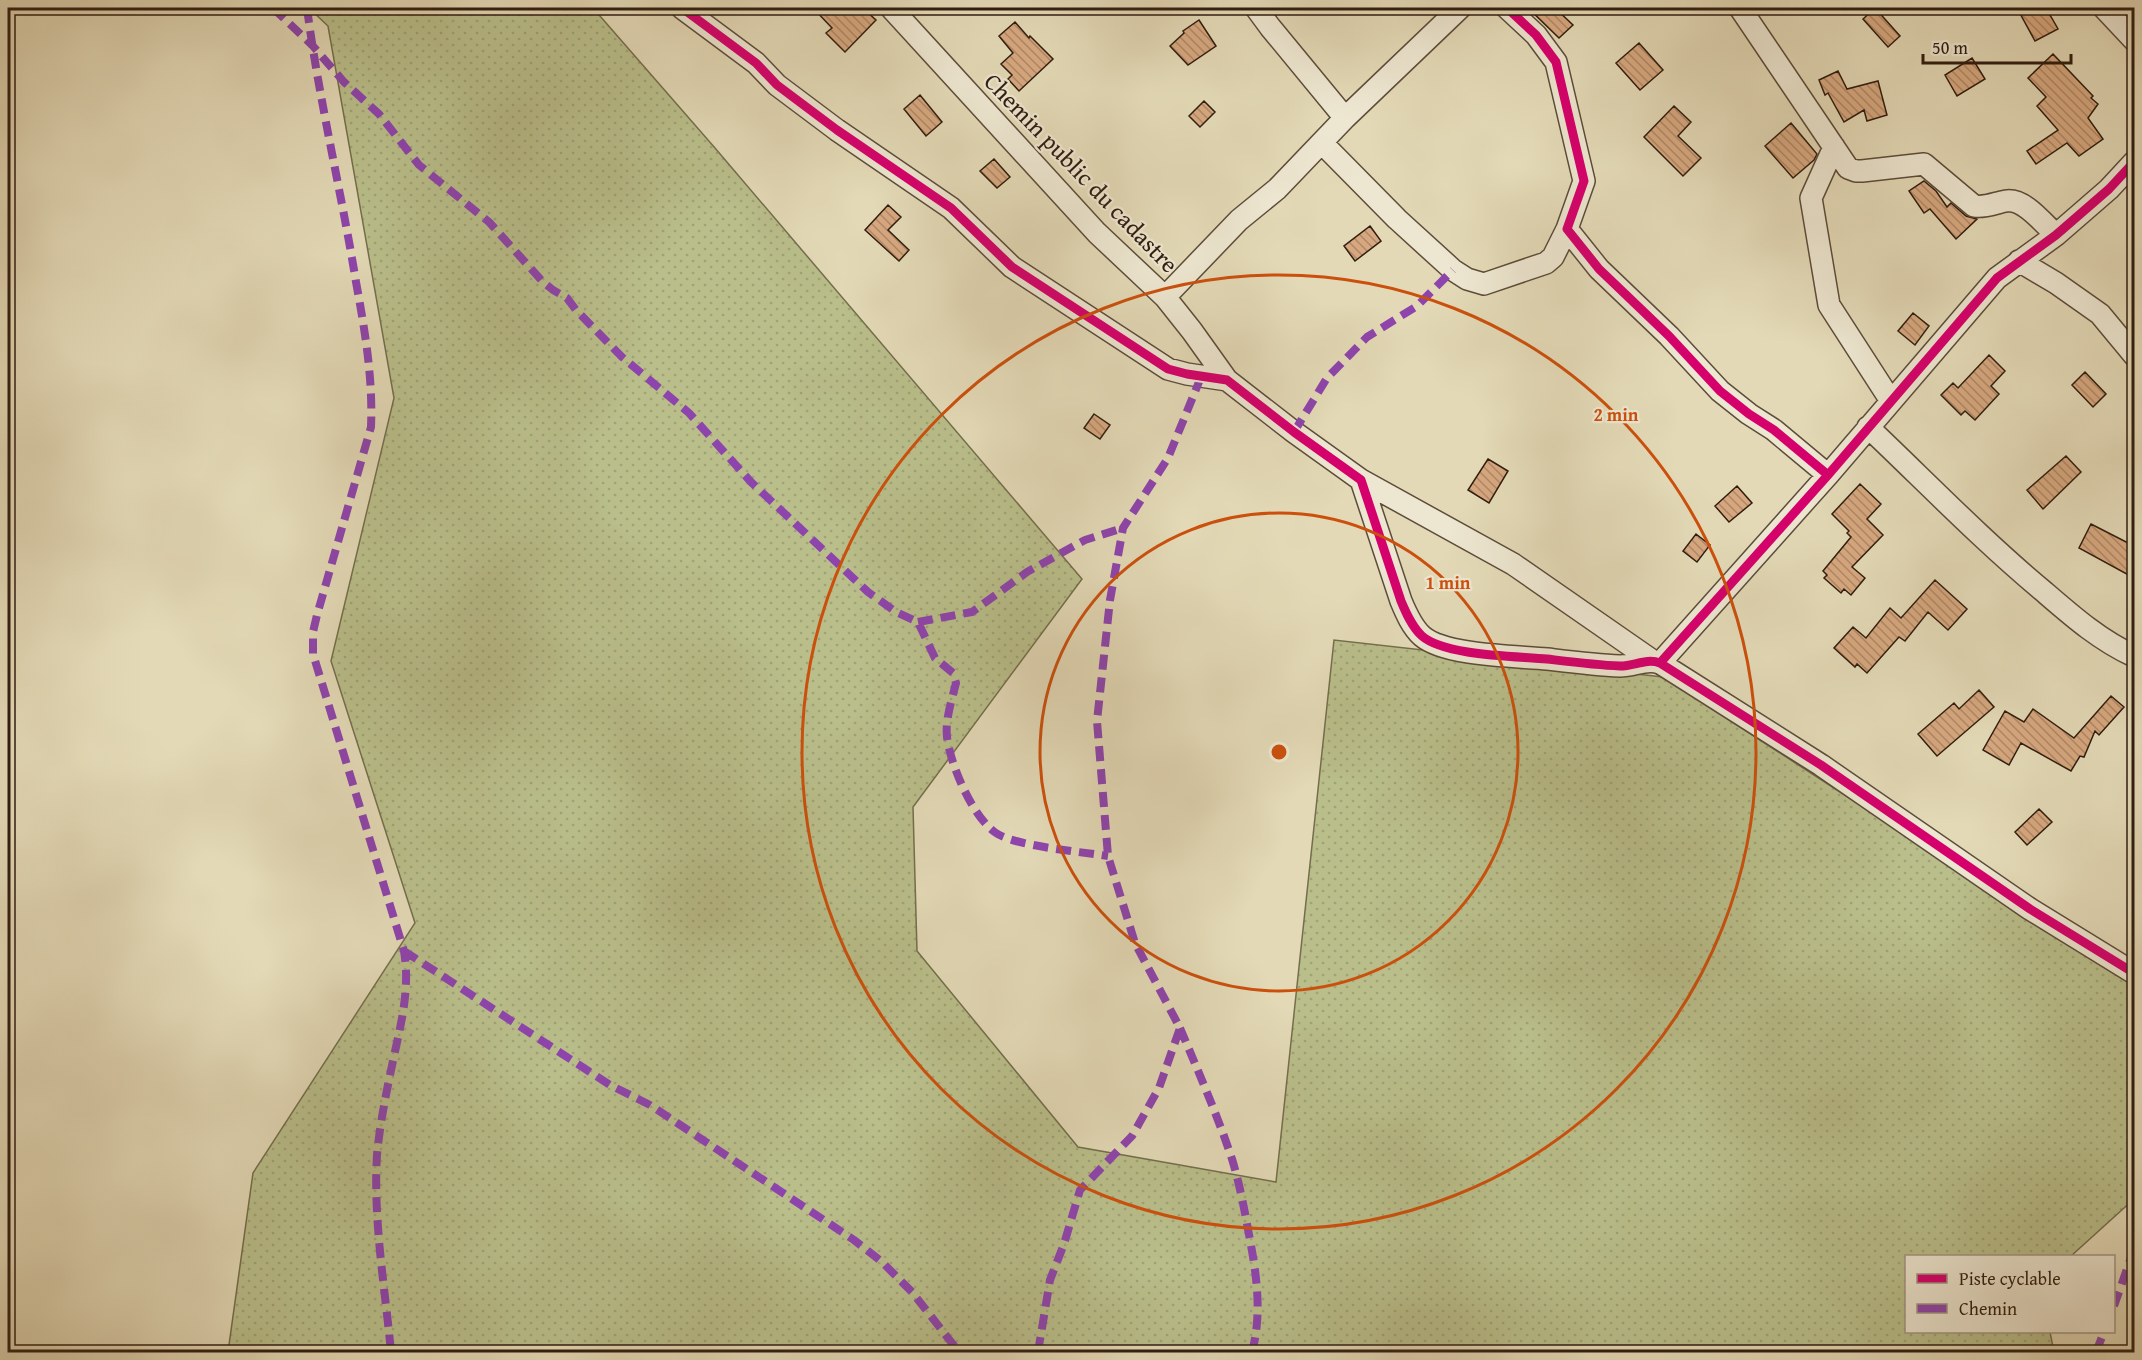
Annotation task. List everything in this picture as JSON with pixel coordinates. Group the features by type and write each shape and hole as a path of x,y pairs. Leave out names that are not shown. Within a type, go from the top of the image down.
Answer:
{"street":[{"path":"682,8 756,63 777,85 837,130 951,208 1012,267 1168,369 1227,380 1361,480 1513,564 1655,661 1821,765 2030,909 2134,973"},
{"name":"Chemin public du cadastre","path":"891,8 1097,233 1165,297 1192,330 1227,380"},
{"path":"1256,8 1345,118"},
{"path":"1165,297 1239,220 1277,189 1345,118 1460,8"},
{"path":"1322,143 1397,219 1452,270 1472,281 1484,284 1546,263 1553,257 1568,229 1584,181 1556,62 1536,35 1507,8"},
{"path":"1740,8 1848,168 1856,171 1924,164 1974,206 1982,207 2009,200 2017,201 2056,235"},
{"path":"2103,8 2134,40"},
{"path":"1833,147 1811,198 1829,305 1891,400"},
{"path":"1361,480 1401,601 1409,620 1422,636 1438,645 1486,654 1624,666 1655,661 1828,475 1997,278 2056,235 2109,189 2134,162"},
{"path":"1568,229 1599,269 1669,336 1720,391 1774,430 1828,475"},
{"path":"2019,261 2056,283 2100,314 2134,355"},
{"path":"1869,427 2007,561 2085,626 2111,645 2134,656"}],"green space":[{"path":"309,8 593,8 1082,579 913,807 917,951 1078,1147 1276,1182 1334,640 1663,677 2134,983 2134,1199 2072,1255 1905,1255 1905,1333 2050,1333 2054,1352 228,1352 253,1173 415,923 331,661 394,398 328,26"}],"building":[{"path":"813,8 863,8 876,20 845,52 826,33 832,28"},
{"path":"1528,8 1555,8 1573,25 1559,38"},
{"path":"1875,8 1900,36 1888,47 1863,19"},
{"path":"2017,8 2046,8 2058,29 2035,41"},
{"path":"1199,20 1216,46 1188,65 1170,46 1184,33 1183,31"},
{"path":"1015,22 1053,59 1019,91 1008,79 1012,75 1001,64 1013,53 999,36"},
{"path":"1639,43 1663,70 1640,90 1616,63"},
{"path":"2053,54 2098,104 2088,118 2103,139 2079,156 2067,143 2036,164 2027,151 2058,130 2037,106 2046,97 2028,78"},
{"path":"1972,58 1985,79 1957,96 1945,75"},
{"path":"1838,71 1847,89 1878,81 1887,115 1867,121 1864,110 1844,122 1828,93 1825,95 1819,80"},
{"path":"920,95 942,122 926,136 904,109"},
{"path":"1204,101 1215,112 1200,127 1189,116"},
{"path":"1674,106 1691,122 1678,136 1701,158 1683,176 1644,137"},
{"path":"1791,123 1817,154 1814,160 1793,178 1765,146"},
{"path":"994,159 1010,177 997,188 980,171"},
{"path":"1924,181 1936,191 1947,207 1951,203 1966,216 1977,219 1956,239 1930,209 1924,213 1909,191"},
{"path":"888,205 901,217 888,230 909,250 899,261 865,230"},
{"path":"1370,226 1381,241 1355,261 1344,246"},
{"path":"1913,313 1929,326 1915,345 1898,331"},
{"path":"1989,355 2005,371 1991,386 1999,394 1975,420 1965,411 1961,415 1941,395 1953,383 1958,388"},
{"path":"2085,372 2106,394 2093,407 2072,385"},
{"path":"1094,414 1110,425 1100,439 1084,428"},
{"path":"2066,456 2081,472 2043,509 2027,490"},
{"path":"1488,459 1508,471 1489,503 1468,490"},
{"path":"1860,484 1881,504 1867,519 1883,535 1852,567 1865,578 1851,595 1844,589 1841,593 1824,578 1827,575 1823,571 1851,537 1847,533 1849,531 1832,514"},
{"path":"1737,486 1752,503 1729,522 1715,506"},
{"path":"2091,524 2134,546 2134,578 2079,548"},
{"path":"1696,534 1710,545 1697,562 1683,551"},
{"path":"1935,580 1967,609 1948,630 1928,612 1905,641 1899,637 1867,673 1857,664 1855,667 1834,648 1853,627 1866,638 1890,608 1901,618"},
{"path":"1979,690 1994,707 1937,756 1918,734 1954,703 1959,709"},
{"path":"2111,696 2124,707 2099,735 2095,731 2084,757 2080,756 2071,771 2021,743 2009,765 1983,750 2005,711 2024,722 2033,709 2074,738"},
{"path":"2039,809 2052,822 2027,845 2015,832"}],"marked path":[{"path":"273,8 312,45 344,82 379,114 419,165 489,222 543,282 567,298 622,357 689,413 751,482 868,592 896,612 918,622 935,658 953,673 956,683 947,724 949,748 964,789 987,826 1005,838 1018,842 1108,856"},
{"path":"307,8 362,318 371,391 371,427 317,615 313,632 313,654 404,951 406,964 404,1004 380,1130 376,1180 378,1229 391,1352"},
{"path":"1294,432 1327,378 1367,337 1417,306 1453,270"},
{"path":"1038,1352 1050,1280 1064,1244 1080,1190 1132,1136 1159,1088 1180,1028 1135,943 1108,856 1097,721 1110,600 1123,528 1168,458 1201,377"},
{"path":"918,622 972,612 1027,572 1085,540 1123,528"},
{"path":"404,951 610,1085 650,1105 854,1240 882,1262 912,1292 959,1352"},
{"path":"1180,1028 1220,1126 1240,1189 1256,1282 1258,1310 1252,1352"},
{"path":"2115,1303 2134,1249"},
{"path":"2096,1352 2104,1333"}],"cycle path":[{"path":"682,8 756,63 777,85 837,130 951,208 1012,267 1168,369 1227,380 1361,480 1401,601 1412,624 1422,636 1447,648 1482,654 1611,666 1650,661 1660,663 1821,765 2030,909 2134,973"},
{"path":"1507,8 1536,35 1556,62 1584,181 1567,229 1599,269 1669,336 1720,391 1774,430 1828,475"},
{"path":"1660,663 1828,475 1997,278 2056,235 2109,189 2134,162"}]}
